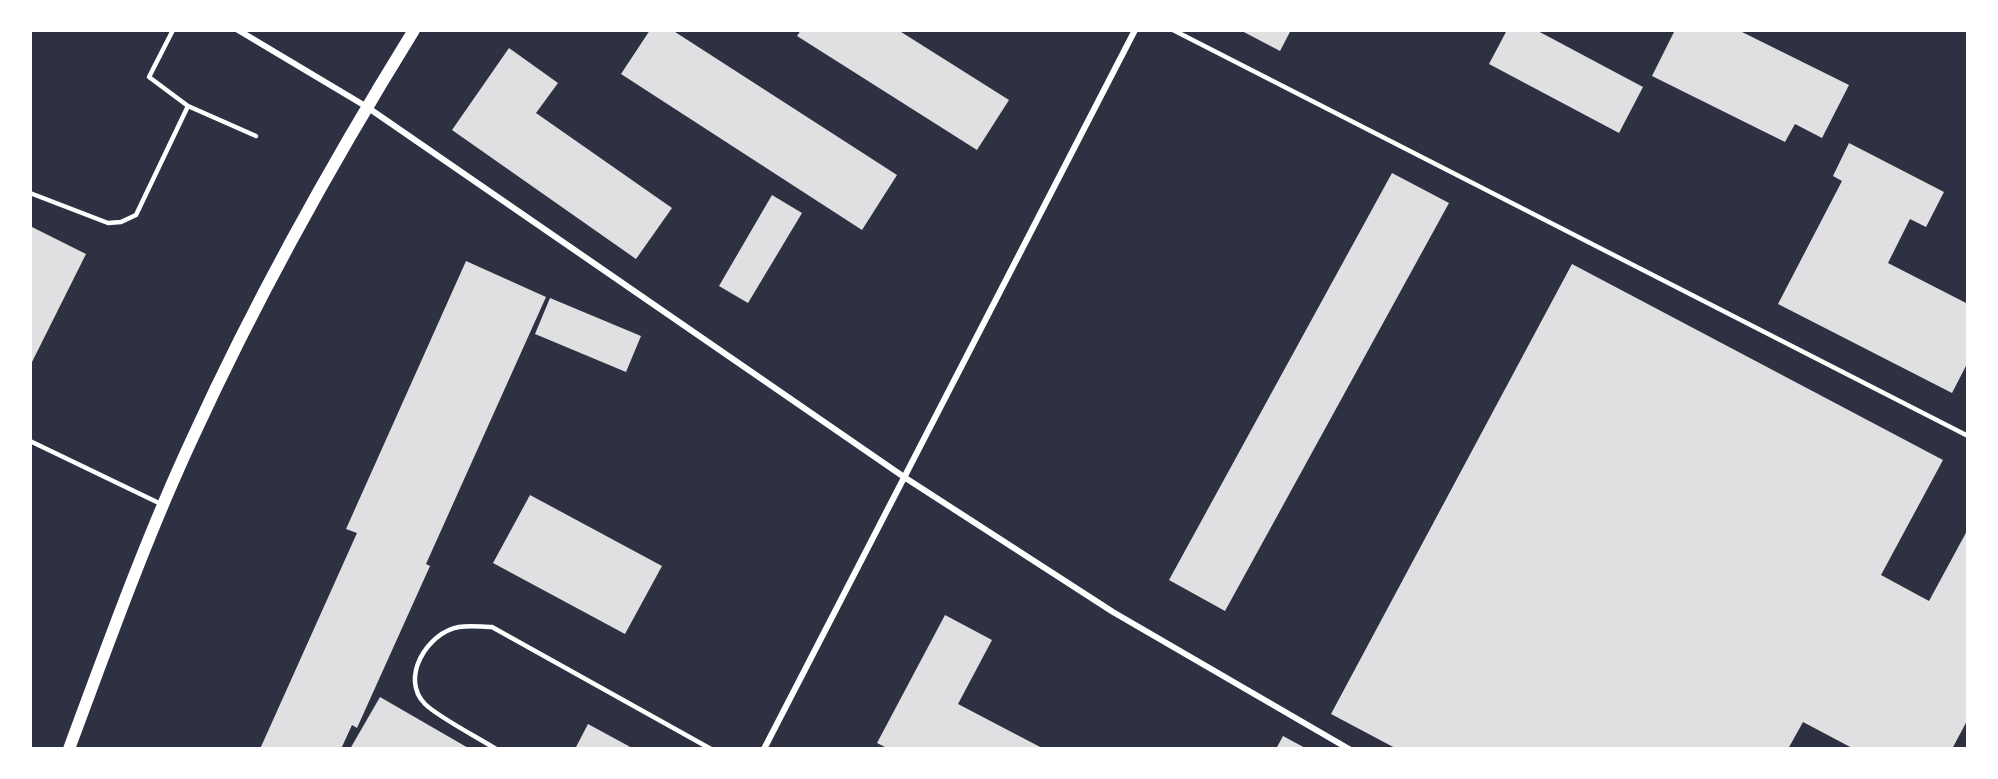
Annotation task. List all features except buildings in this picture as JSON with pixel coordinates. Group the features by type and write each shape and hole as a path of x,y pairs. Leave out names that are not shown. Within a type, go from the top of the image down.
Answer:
{"main road":[{"path":"69,749 163,505 197,427 273,276 367,106 414,30"}],"street":[{"path":"238,30 367,106 904,477 1113,612 1336,746 1349,749"},
{"path":"764,749 1135,30"}],"lane":[{"path":"173,30 149,77 188,106 256,136"},
{"path":"1173,30 1968,436"},
{"path":"30,193 108,223 121,222 136,215 188,106"},
{"path":"30,441 163,505"},
{"path":"496,749 425,704 414,685 419,659 439,634 459,627 492,627 711,749"}]}
